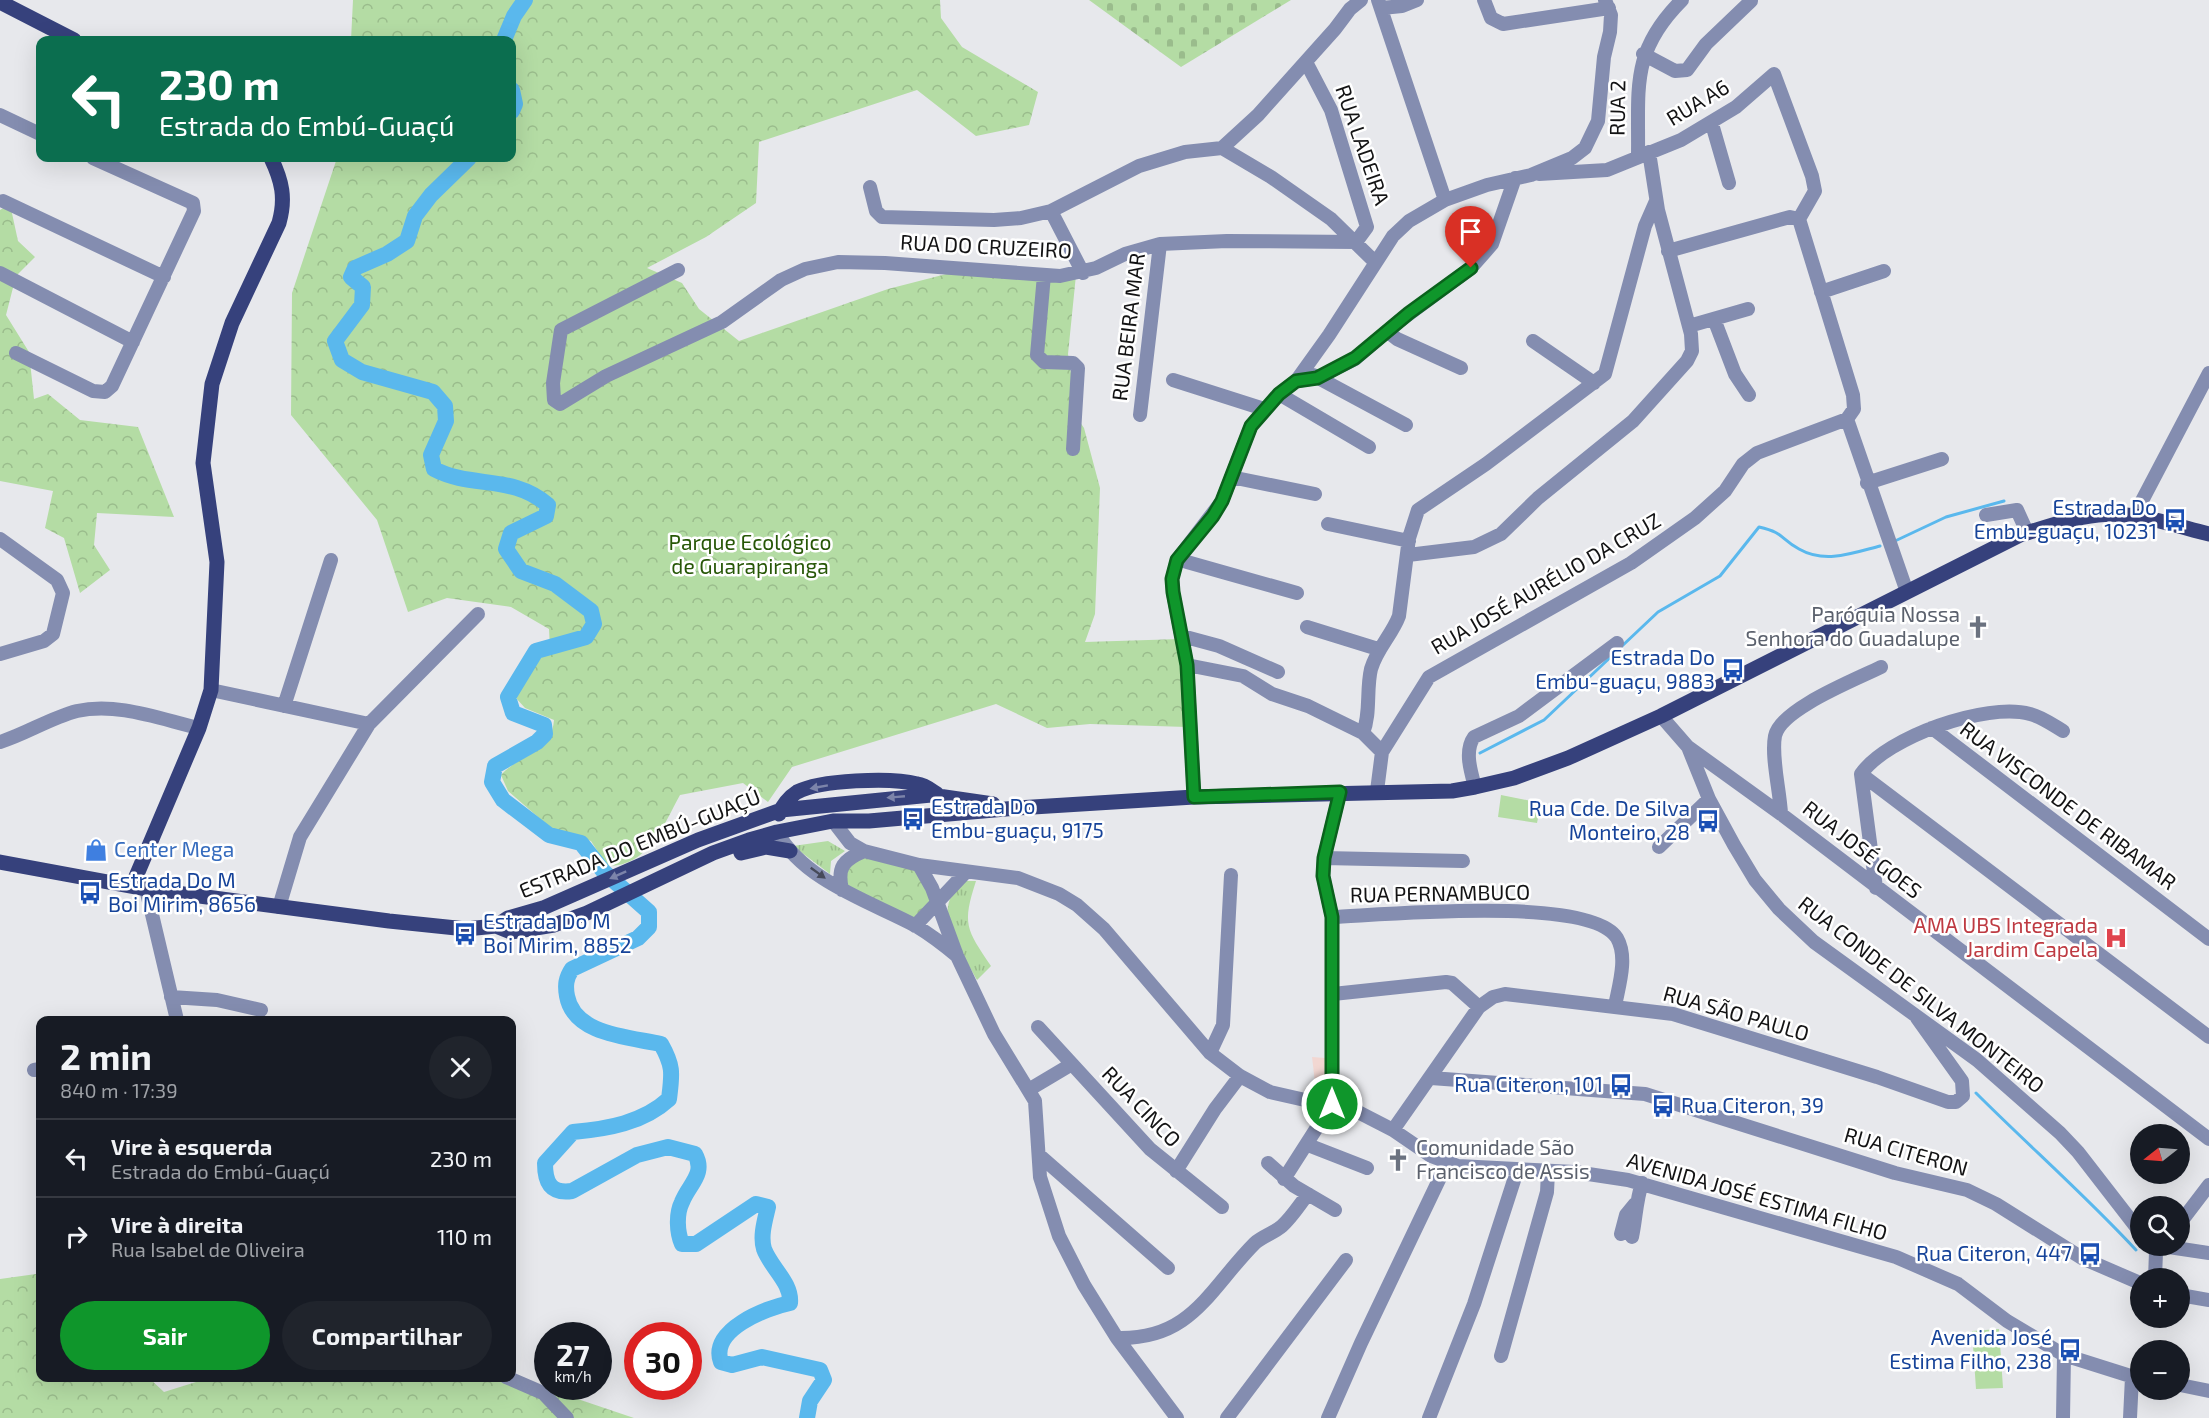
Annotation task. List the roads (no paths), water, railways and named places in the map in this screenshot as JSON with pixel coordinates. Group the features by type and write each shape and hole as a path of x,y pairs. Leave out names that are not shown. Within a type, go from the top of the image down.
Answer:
{"main road":[{"path":"0,2 66,36"},
{"path":"135,881 199,728 211,690 217,562 205,487 206,430 212,384 222,347 279,222 284,205 283,190 273,162"},
{"name":"ESTRADA DO EMBÚ-GUAÇÚ","path":"0,862 135,881 279,907 466,929 496,926 511,932 531,930 587,913 713,853 777,831 833,821 869,821 1017,808 1194,797 1452,790 1514,778 1568,758 1661,716 2027,532 2060,522 2097,515 2134,516 2209,534"},
{"path":"777,831 781,810 796,793 843,783 890,780 916,783 937,794"},
{"name":"ESTRADA DO EMBÚ-GUAÇÚ","path":"496,926 508,918 543,908 660,856 781,810 937,794 1017,808"},
{"path":"825,804 833,821"},
{"path":"674,872 756,848 790,851"}],"street":[{"path":"870,187 876,211 882,217 1002,220 1051,211 1139,166 1185,152 1222,148 1258,115 1350,9 1361,0"},
{"path":"1417,0 1402,6 1381,3 1445,200"},
{"path":"1194,797 1187,665 1172,579 1222,501 1251,426 1279,394 1296,381 1393,236 1409,221 1445,200 1531,175 1578,154 1595,132 1611,23 1607,4 1503,24 1491,18 1484,0"},
{"name":"RUA 2","path":"1531,175 1607,170 1643,154 1639,78 1643,54 1682,0"},
{"path":"1643,54 1675,71 1687,70 1706,44 1750,1"},
{"name":"RUA LADEIRA","path":"1306,62 1331,110 1363,210 1367,227 1356,242"},
{"name":"RUA A6","path":"1643,154 1681,140 1712,124 1736,107 1774,74 1815,191 1800,219"},
{"path":"0,115 36,132"},
{"path":"1712,124 1729,183"},
{"path":"1222,148 1271,177 1331,219 1375,262"},
{"path":"1328,524 1408,548 1474,547 1501,534 1538,498 1633,421 1677,374 1692,351 1689,326 1643,154"},
{"path":"16,353 93,391 105,392 112,386 194,212 193,203 102,162"},
{"path":"1296,381 1317,378 1355,358 1471,268 1492,244 1515,178"},
{"path":"3,201 164,277"},
{"path":"1363,733 1370,676 1378,649 1395,627 1399,616 1408,548 1420,507 1486,464 1605,374 1645,226 1656,201"},
{"path":"1051,211 1083,273"},
{"path":"1668,251 1790,217 1800,219 1853,395 1854,410 1846,419 1907,592"},
{"name":"RUA DO CRUZEIRO","path":"678,270 561,330 553,383 554,400 560,404 606,376 722,322 781,280 804,269 838,262 1044,275 1083,273 1125,254 1160,244 1219,241 1356,242"},
{"name":"RUA BEIRA MAR","path":"1140,416 1154,314 1160,244"},
{"path":"1821,292 1884,271"},
{"path":"0,273 133,342"},
{"path":"1044,275 1037,355 1044,362 1074,363 1078,368 1073,449"},
{"path":"1689,326 1748,309"},
{"path":"1714,319 1735,374 1749,395"},
{"path":"1388,332 1397,339 1461,368"},
{"path":"1533,341 1594,383"},
{"path":"1305,369 1317,378 1406,425"},
{"path":"2134,516 2209,373"},
{"path":"1173,380 1264,410"},
{"path":"1279,394 1368,447"},
{"name":"RUA JOSÉ AURÉLIO DA CRUZ","path":"1377,792 1382,752 1429,677 1515,631 1649,551 1695,518 1725,491 1743,464 1756,453 1846,419"},
{"path":"1867,483 1942,459"},
{"path":"1231,477 1315,494"},
{"path":"1986,515 2017,510 2027,532"},
{"path":"0,539 57,580 63,593 53,634 44,641 0,654"},
{"path":"284,706 331,560"},
{"path":"1182,561 1297,593"},
{"path":"279,907 300,837 369,724 478,614"},
{"path":"1307,627 1378,649"},
{"path":"1182,636 1219,646 1278,672"},
{"path":"1474,787 1470,743 1474,737 1519,716 1617,643"},
{"path":"1187,665 1243,676 1272,694 1308,706 1363,733 1382,752"},
{"path":"1781,814 1774,742 1779,725 1808,704 1881,667"},
{"path":"211,690 369,724"},
{"path":"0,742 66,715 96,708 115,709 199,728"},
{"path":"1876,888 1861,774 1873,760 1932,728 1981,713 2004,711 2029,714 2063,731"},
{"name":"RUA CONDE DE SILVA MONTEIRO","path":"1661,716 1688,747 1709,799 1755,879 1779,909 1814,942 1977,1060 2060,1133 2078,1152 2130,1219"},
{"name":"RUA VISCONDE DE RIBAMAR","path":"1932,728 2209,939"},
{"name":"RUA JOSÉ GOES","path":"1688,747 1781,814 2209,1139"},
{"path":"1861,774 2209,1037"},
{"path":"1284,1179 1308,1145 1332,1104 1332,917 1323,876 1324,858 1340,792"},
{"path":"1659,847 1709,799"},
{"name":"AVENIDA JOSÉ ESTIMA FILHO","path":"833,821 850,843 864,851 919,866 1032,882 1077,905 1119,946 1210,1053 1240,1076 1270,1092 1332,1104 1371,1117 1431,1156 1447,1163 1472,1168 1585,1173 1642,1183 1927,1269 1958,1284 2007,1321 2064,1355 2130,1376"},
{"path":"777,831 790,851 842,890 915,926 957,956"},
{"path":"842,890 839,871 841,866 849,857 864,851"},
{"path":"1324,858 1463,861"},
{"path":"919,866 937,901 957,956 994,1034 1030,1089 1038,1115 1040,1177 1059,1236 1084,1285 1117,1338 1177,1418"},
{"path":"915,926 965,873"},
{"path":"1210,1053 1220,1036 1223,1025 1231,875"},
{"path":"135,881 176,1016"},
{"name":"RUA PERNAMBUCO","path":"1332,917 1500,909 1555,915 1605,927 1616,937 1622,953 1615,1006"},
{"path":"1333,994 1446,982 1452,983 1479,1007"},
{"name":"RUA SÃO PAULO","path":"1393,1131 1479,1007 1493,997 1505,994 1673,1014 1877,1077 1948,1102 1956,1102 1963,1096 1962,1081 1917,1018"},
{"path":"171,997 217,1000 261,1010"},
{"name":"RUA CINCO","path":"1038,1027 1150,1149 1222,1207"},
{"path":"1030,1089 1072,1064"},
{"path":"1176,1171 1215,1109 1240,1076"},
{"name":"RUA CITERON","path":"1431,1078 1645,1094 1895,1173 1966,1190 1996,1204 2082,1258 2130,1279"},
{"path":"1308,1145 1367,1168"},
{"path":"1039,1155 1168,1268"},
{"path":"1268,1163 1284,1179 1335,1210"},
{"path":"1328,1418 1361,1343 1447,1163"},
{"path":"1429,1418 1474,1304 1517,1171"},
{"path":"1501,1356 1546,1192 1548,1172"},
{"path":"1626,1236 1636,1214 1635,1204 1642,1183"},
{"path":"2190,1210 2209,1185"},
{"path":"1117,1338 1142,1338 1174,1328 1210,1296 1256,1242 1282,1226 1308,1194"},
{"path":"2190,1251 2209,1253"},
{"path":"1227,1418 1346,1260"},
{"path":"2190,1297 2209,1300"},
{"path":"2063,1418 2064,1355"},
{"path":"516,1381 543,1393 567,1418"},
{"path":"2190,1387 2209,1390"},
{"path":"2130,1418 2133,1400"}],"waterway":[{"path":"506,36 514,16 525,0"},
{"path":"465,162 431,195 415,216 407,241 387,254 355,268 351,277 363,287 362,305 335,341 342,360 362,372 433,392 445,406 446,421 431,455 434,469 463,479 520,489 548,505 546,516 511,533 506,549 521,571 555,584 591,611 594,624 586,637 536,651 508,697 513,713 544,725 545,734 537,742 495,766 492,782 503,800 549,835 581,843 604,872 649,912 649,927 638,938 572,969 567,979 566,992 572,1009 580,1019 591,1026 619,1036 661,1044 670,1065 671,1083 669,1099 648,1114 611,1127 573,1132 545,1163 546,1176 550,1185 558,1191 572,1191 637,1155 668,1147 695,1154 699,1167 698,1173 685,1196 678,1217 682,1244 696,1244 756,1204 768,1207 763,1233 764,1249 788,1289 790,1303 754,1315 731,1331 723,1340 720,1350 721,1362 732,1365 762,1357 820,1370 824,1380 810,1401 807,1418"},
{"path":"1895,541 1946,517 2004,501"},
{"path":"1622,646 1658,612 1720,576 1759,527 1778,534 1799,549 1819,556 1839,556 1880,546"},
{"path":"1480,753 1544,720 1617,651"},
{"path":"1976,1093 2130,1244"}],"place":[{"name":"Estrada Do Embu-guaçu, 10231","path":"2175,520"},
{"name":"Paróquia Nossa Senhora do Guadalupe","path":"1978,627"},
{"name":"Estrada Do Embu-guaçu, 9883","path":"1733,670"},
{"name":"Estrada Do Embu-guaçu, 9175","path":"913,819"},
{"name":"Rua Cde. De Silva Monteiro, 28","path":"1708,821"},
{"name":"Center Mega","path":"96,850"},
{"name":"Estrada Do M Boi Mirim, 8656","path":"90,893"},
{"name":"Estrada Do M Boi Mirim, 8852","path":"465,934"},
{"name":"AMA UBS Integrada Jardim Capela","path":"2116,938"},
{"name":"Rua Citeron, 101","path":"1621,1085"},
{"name":"Rua Citeron, 39","path":"1663,1106"},
{"name":"Comunidade São Francisco de Assis","path":"1398,1160"},
{"name":"Rua Citeron, 447","path":"2090,1254"},
{"name":"Avenida José Estima Filho, 238","path":"2070,1350"}],"park label":[{"name":"Parque Ecológico de Guarapiranga","path":"750,555"}]}
